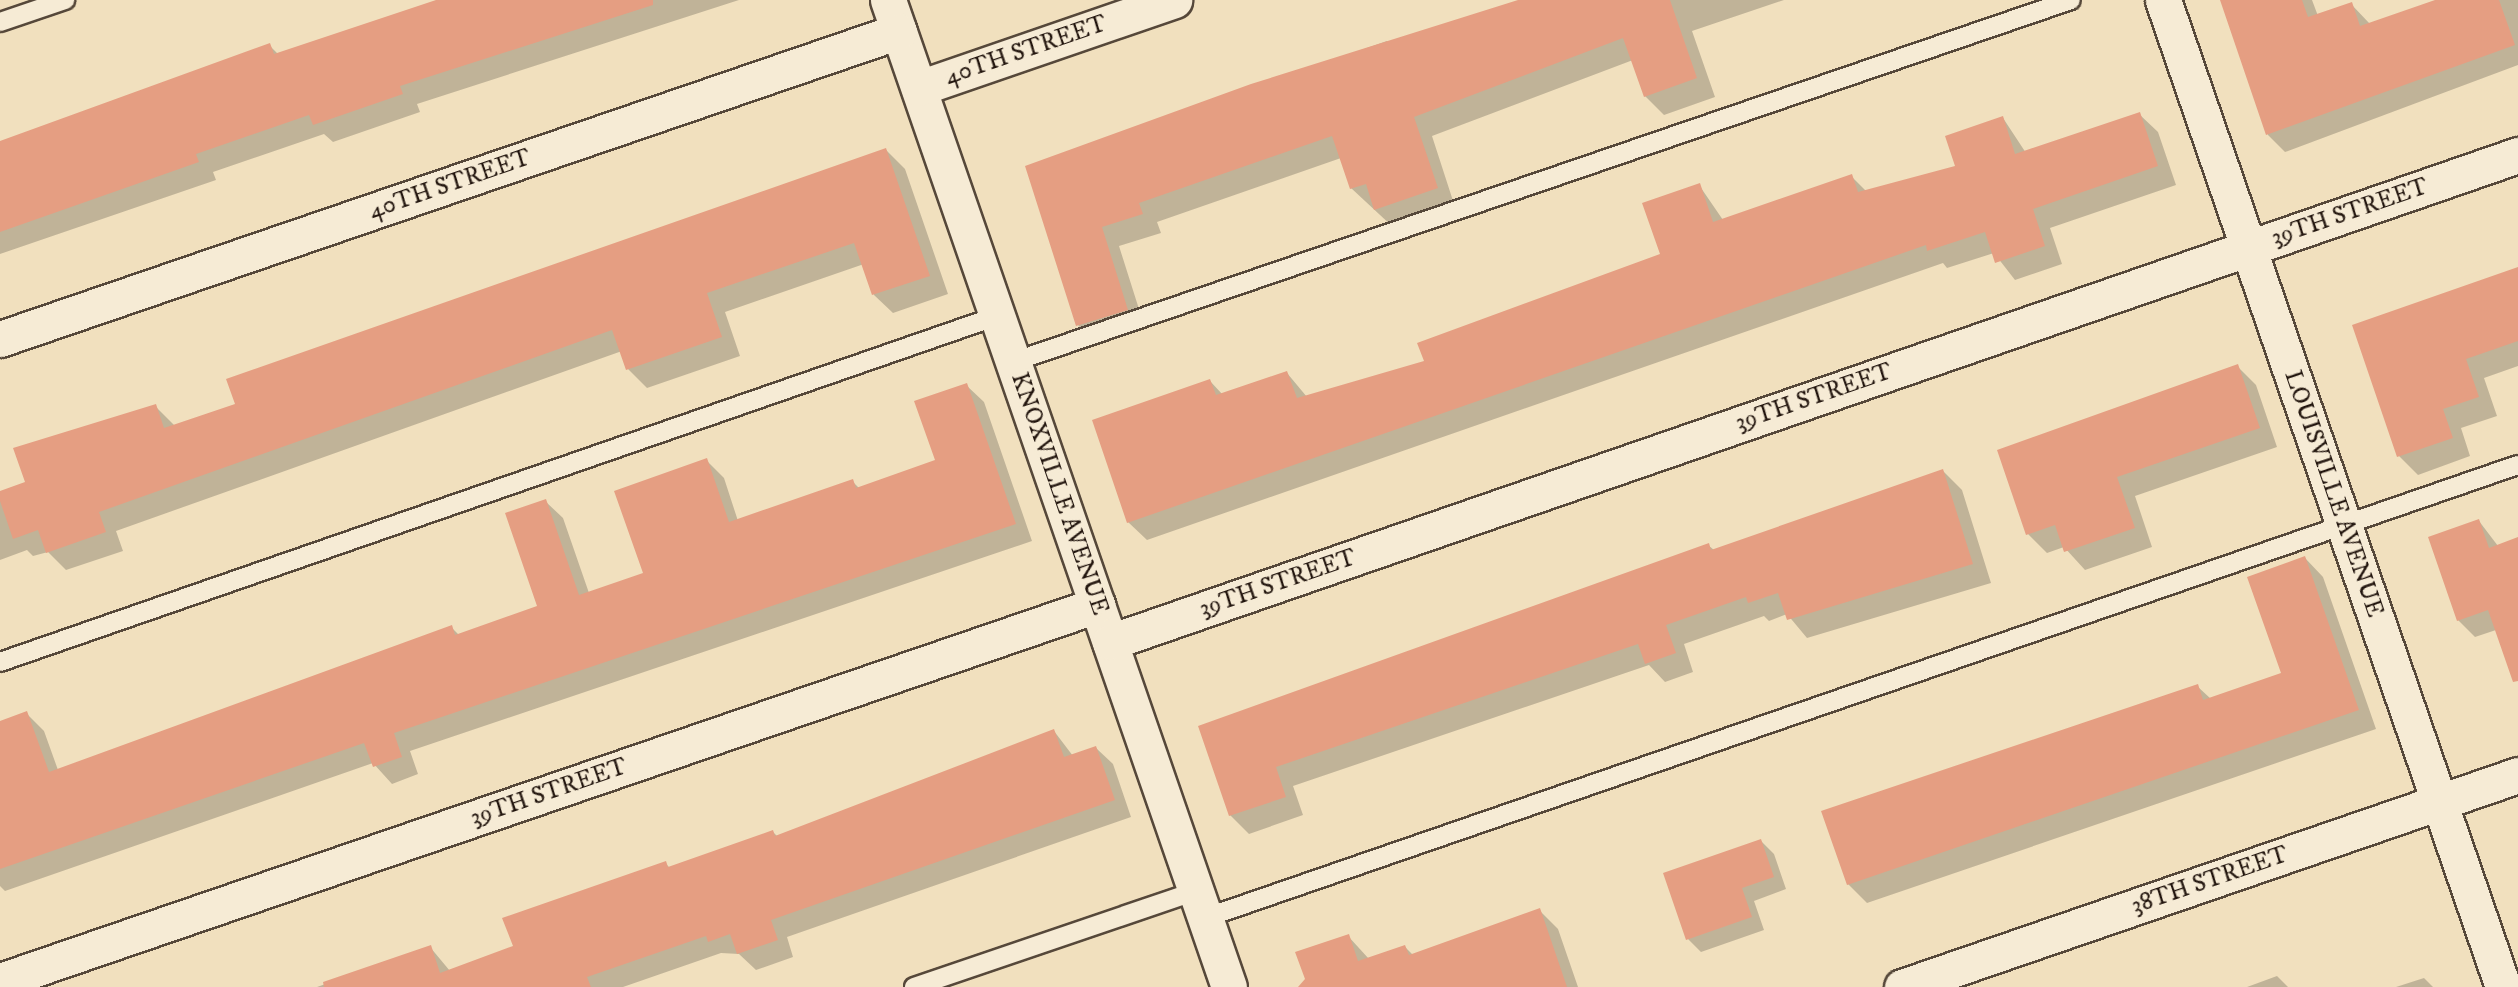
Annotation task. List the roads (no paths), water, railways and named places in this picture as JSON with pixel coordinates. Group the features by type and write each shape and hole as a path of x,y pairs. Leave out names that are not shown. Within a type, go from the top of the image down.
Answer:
{"street":[{"name":"40TH STREET","path":"919,88 1174,0"},
{"name":"LOUISVILLE AVENUE","path":"2163,0 2503,987"},
{"name":"40TH STREET","path":"0,339 894,15"},
{"name":"KNOXVILLE AVENUE","path":"894,15 1229,987"},
{"name":"39TH STREET","path":"1110,642 2518,155"},
{"name":"39TH STREET","path":"0,981 1097,605"},
{"name":"38TH STREET","path":"1902,987 2518,775"}],"lane":[{"path":"0,22 65,0"},
{"path":"1013,362 2071,0"},
{"path":"0,662 998,316"},
{"path":"914,987 1201,905 2518,465"}]}
